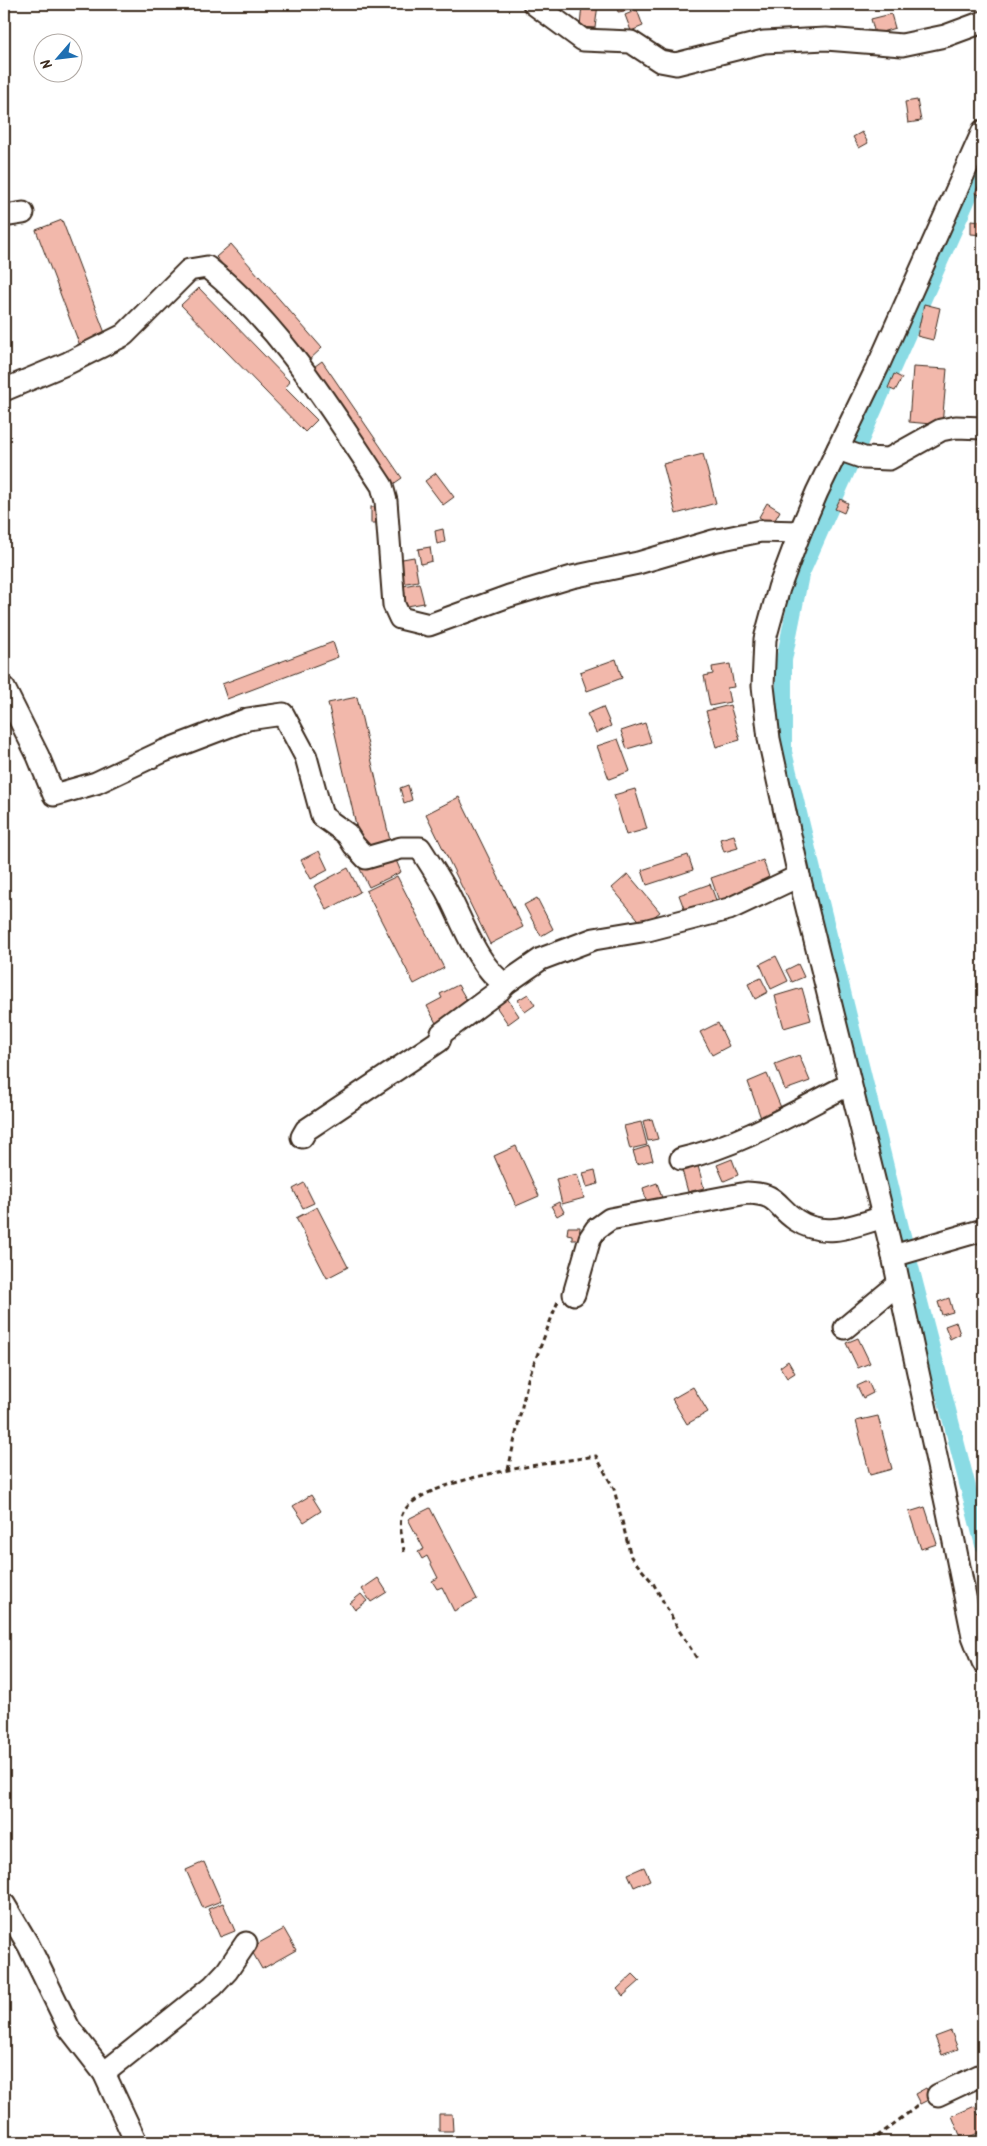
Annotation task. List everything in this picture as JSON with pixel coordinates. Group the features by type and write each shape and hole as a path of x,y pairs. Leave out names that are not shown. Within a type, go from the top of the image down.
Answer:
{"street":[{"path":"534,4 583,40 630,42 666,63 683,63 764,42 826,39 902,44 945,36 983,22"},
{"path":"983,131 878,366 800,532 779,588 765,639 763,686 769,739 799,876 893,1256 948,1512 983,1662"},
{"path":"4,390 68,363 124,335 189,270 207,266 274,331 301,366 382,486 386,501 394,605 400,618 429,624 509,596 572,577 638,563 713,541 761,530 800,532"},
{"path":"838,449 864,458 889,458 941,430 956,427 983,428"},
{"path":"4,688 38,756 54,795 96,783 164,751 248,719 283,714 306,757 322,816 348,834 354,845 366,858 401,848 420,848 446,890 487,967 498,980 505,984"},
{"path":"302,1137 306,1130 439,1041 442,1033 500,990 505,984 541,959 594,939 648,930 728,909 799,876"},
{"path":"680,1159 703,1154 738,1140 850,1084"},
{"path":"574,1294 590,1238 596,1229 610,1219 747,1193 763,1194 776,1200 796,1220 822,1230 840,1231 883,1217"},
{"path":"893,1256 983,1230"},
{"path":"845,1328 898,1284"},
{"path":"4,1904 29,1946 70,2028 104,2073 136,2142"},
{"path":"104,2073 213,1986 246,1943"},
{"path":"929,2100 983,2074"}],"path":[{"path":"508,1470 528,1379 549,1322 557,1301 574,1294"},
{"path":"404,1552 401,1518 409,1502 436,1488 508,1470 596,1456 614,1489 631,1557 653,1583 698,1660"},
{"path":"870,2142 929,2100"}],"building":[{"path":"582,4 598,4 595,28 580,27"},
{"path":"616,4 629,4 631,10 618,12"},
{"path":"637,10 643,26 631,31 625,15"},
{"path":"891,14 895,28 875,34 871,19"},
{"path":"917,100 921,121 908,123 905,102"},
{"path":"862,132 868,143 859,148 853,137"},
{"path":"983,177 983,197 975,193"},
{"path":"62,220 108,341 82,351 36,230"},
{"path":"971,220 983,221 983,235 971,234"},
{"path":"231,244 322,348 307,362 216,257"},
{"path":"199,288 290,382 285,388 317,420 305,432 181,305"},
{"path":"924,304 940,308 933,340 917,336"},
{"path":"322,361 402,478 386,489 307,372"},
{"path":"913,367 947,369 942,425 909,422"},
{"path":"894,374 902,378 895,391 888,388"},
{"path":"703,454 716,503 676,514 663,464"},
{"path":"436,473 454,497 443,505 425,481"},
{"path":"840,499 848,503 844,513 835,509"},
{"path":"767,503 780,511 772,525 759,517"},
{"path":"371,507 384,507 384,523 371,523"},
{"path":"443,529 445,542 437,544 435,531"},
{"path":"430,547 432,561 421,564 418,549"},
{"path":"414,557 418,581 395,585 391,561"},
{"path":"419,583 424,603 402,607 398,587"},
{"path":"333,642 338,657 227,699 222,684"},
{"path":"616,659 622,678 587,691 580,672"},
{"path":"730,664 734,687 727,688 730,702 710,706 704,676 713,674 712,667"},
{"path":"357,697 391,845 362,851 328,703"},
{"path":"730,705 740,740 716,747 706,711"},
{"path":"603,707 611,726 596,733 587,714"},
{"path":"645,723 651,742 627,749 621,731"},
{"path":"618,739 630,771 609,779 597,746"},
{"path":"408,785 412,800 404,803 400,788"},
{"path":"635,789 647,829 626,835 614,795"},
{"path":"459,797 523,927 490,944 426,814"},
{"path":"734,835 738,848 724,852 720,839"},
{"path":"319,851 328,870 311,879 301,860"},
{"path":"393,853 401,872 369,887 360,869"},
{"path":"688,855 693,870 647,885 642,870"},
{"path":"763,860 771,883 719,901 711,878"},
{"path":"348,868 360,892 327,910 314,886"},
{"path":"628,874 660,912 643,925 612,888"},
{"path":"397,876 444,968 414,984 366,891"},
{"path":"710,884 716,900 685,911 679,895"},
{"path":"537,898 553,929 541,936 524,905"},
{"path":"776,956 788,981 771,989 760,964"},
{"path":"798,964 804,977 792,982 786,970"},
{"path":"761,978 768,992 755,999 748,984"},
{"path":"458,985 469,1004 438,1027 427,1006 442,998 440,994"},
{"path":"802,988 811,1020 784,1028 775,996"},
{"path":"528,994 535,1005 525,1012 518,1000"},
{"path":"507,998 519,1016 508,1024 495,1005"},
{"path":"718,1023 729,1046 712,1055 700,1032"},
{"path":"799,1055 810,1081 785,1090 775,1064"},
{"path":"767,1074 782,1110 761,1118 748,1082"},
{"path":"652,1119 658,1139 648,1141 643,1121"},
{"path":"641,1122 647,1145 630,1149 624,1126"},
{"path":"516,1146 539,1196 516,1206 494,1156"},
{"path":"649,1146 653,1160 637,1164 633,1151"},
{"path":"732,1159 738,1175 724,1181 717,1165"},
{"path":"698,1166 704,1188 688,1192 682,1170"},
{"path":"595,1170 598,1184 587,1187 583,1173"},
{"path":"577,1174 584,1198 562,1204 556,1179"},
{"path":"304,1183 314,1203 303,1208 293,1189"},
{"path":"657,1183 662,1198 647,1203 643,1188"},
{"path":"559,1202 564,1212 557,1216 551,1206"},
{"path":"317,1207 348,1267 327,1278 296,1218"},
{"path":"568,1227 580,1227 579,1240 572,1240 572,1235 567,1234"},
{"path":"949,1298 953,1312 942,1315 938,1302"},
{"path":"956,1322 960,1334 950,1339 945,1326"},
{"path":"858,1338 870,1363 858,1368 846,1343"},
{"path":"788,1361 795,1373 787,1378 780,1367"},
{"path":"868,1381 873,1393 863,1398 857,1386"},
{"path":"693,1387 708,1412 687,1424 672,1399"},
{"path":"878,1416 892,1469 870,1475 856,1421"},
{"path":"311,1495 321,1511 304,1522 293,1506"},
{"path":"925,1507 937,1544 921,1549 909,1512"},
{"path":"430,1508 477,1599 454,1611 442,1587 437,1589 432,1581 438,1578 427,1556 422,1559 418,1552 424,1549 408,1519"},
{"path":"378,1578 387,1592 371,1602 362,1589"},
{"path":"361,1594 367,1601 355,1610 350,1603"},
{"path":"204,1862 221,1901 203,1908 186,1870"},
{"path":"644,1867 650,1880 634,1887 628,1874"},
{"path":"223,1903 235,1931 220,1937 208,1909"},
{"path":"284,1929 296,1950 262,1969 250,1948"},
{"path":"633,1974 640,1981 623,1996 617,1989"},
{"path":"951,2031 958,2049 942,2055 935,2037"},
{"path":"926,2088 932,2098 920,2104 915,2094"},
{"path":"975,2106 978,2115 981,2113 983,2117 981,2121 983,2131 962,2140 952,2116"},
{"path":"439,2114 452,2114 453,2131 439,2131"}],"waterway":[{"path":"983,165 801,575 784,660 784,752 905,1244 983,1545"}]}
